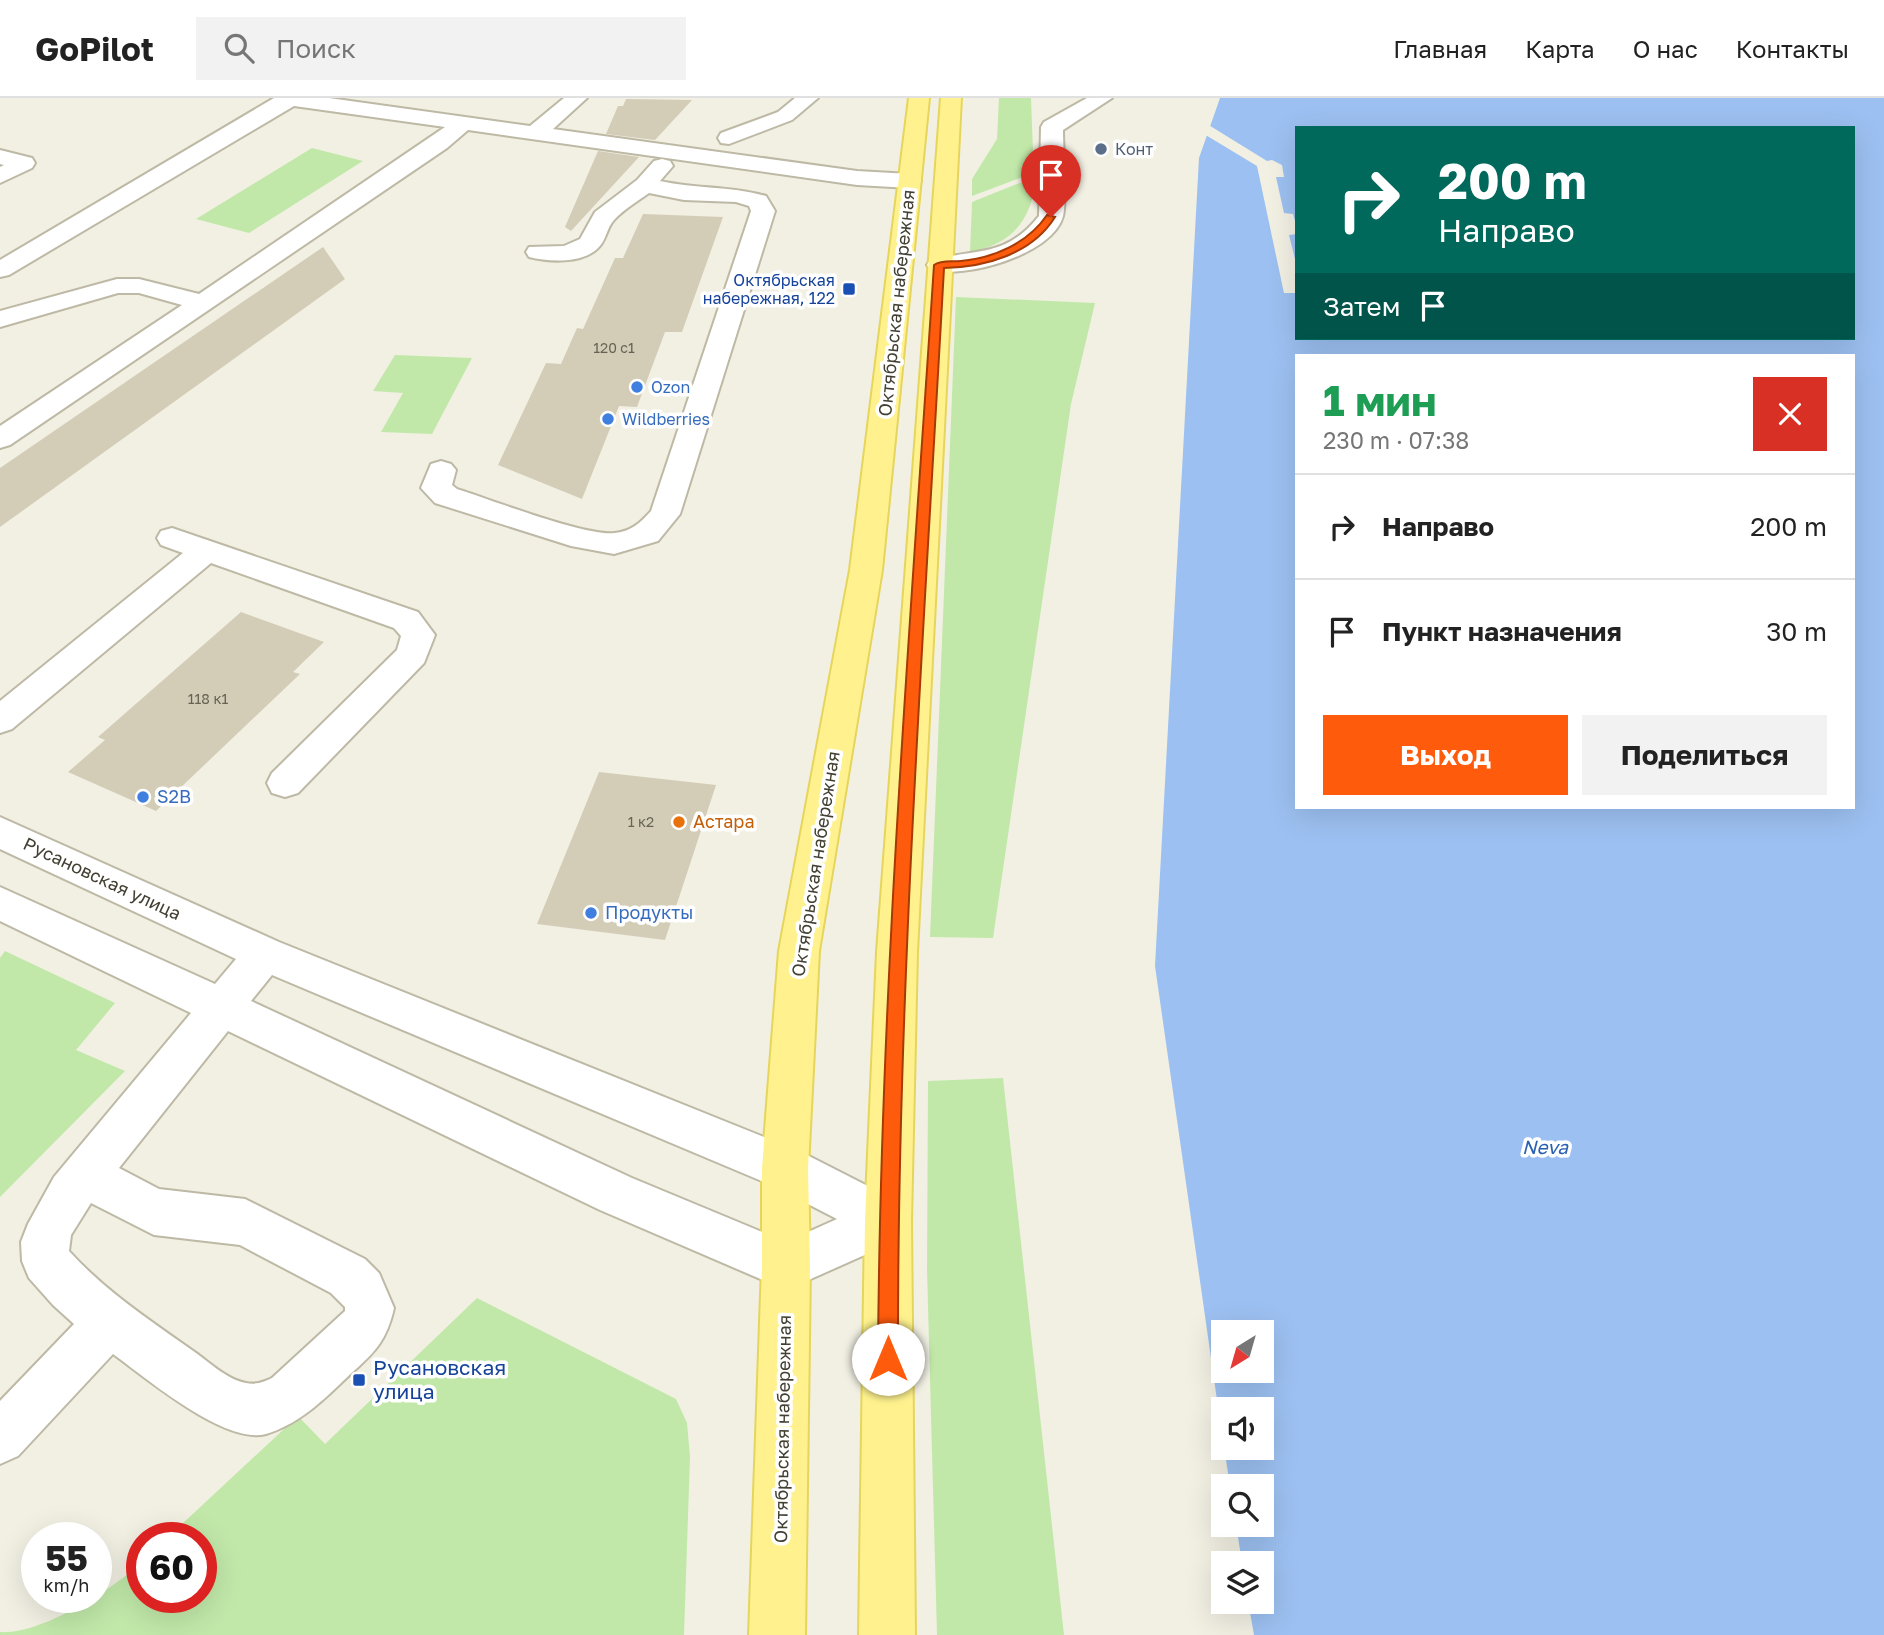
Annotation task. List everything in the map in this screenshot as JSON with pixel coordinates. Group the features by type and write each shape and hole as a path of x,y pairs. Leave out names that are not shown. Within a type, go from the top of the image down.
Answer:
{"main road":[{"name":"Октябрьская набережная","path":"777,1635 786,1266 785,1168 799,951 866,570 919,98"},
{"name":"Октябрьская набережная","path":"887,1635 888,1220 906,783 951,98"}],"street":[{"path":"284,98 857,178 910,181"},
{"path":"535,133 577,98"},
{"path":"729,138 785,116 808,98"},
{"path":"939,265 963,264 1010,252 1043,229 1051,217 1052,127 1102,98"},
{"path":"7,260 290,99"},
{"path":"0,439 439,143 463,123"},
{"path":"538,252 579,250 590,243 603,217 645,185 674,152"},
{"path":"0,157 24,163 0,176"},
{"path":"441,470 436,488 446,496 582,538 614,544 647,534 665,514 763,211 758,201 737,195 684,192 645,185"},
{"path":"0,319 117,286 139,286 201,302"},
{"path":"172,538 406,620 418,635 412,655 285,783"},
{"path":"0,720 207,551"},
{"name":"Русановская улица","path":"0,832 265,954 785,1168 888,1220"},
{"path":"7,917 220,1007 616,1194 786,1266 888,1220"},
{"path":"86,1175 154,1212 245,1222 348,1276 362,1290 370,1308 366,1325 290,1396 264,1409 243,1409 208,1392 110,1322 70,1288 46,1261 44,1242 51,1224 70,1193 265,954"},
{"path":"0,1438 110,1322"}],"green space":[{"path":"999,98 1031,98 1033,152 1038,153 1036,172 972,196 972,179 997,139"},
{"path":"312,148 363,161 249,233 196,219"},
{"path":"1037,176 1030,205 1018,227 999,242 970,252 972,202"},
{"path":"956,297 1095,303 1071,404 993,938 930,937"},
{"path":"395,355 472,358 432,434 381,432 403,393 373,391"},
{"path":"5,951 115,1003 76,1050 125,1071 0,1197 0,958"},
{"path":"1003,1078 1064,1635 937,1635 927,1269 928,1081"},
{"path":"477,1298 676,1399 687,1423 690,1457 684,1635 0,1635 0,1632 35,1626 66,1613 112,1613 112,1586 126,1575 126,1613 217,1613 217,1522 184,1522 298,1416 325,1444"}],"water":[{"name":"Neva","path":"1220,98 1884,98 1884,1635 1254,1635 1250,1614 1274,1614 1274,1551 1240,1551 1238,1537 1274,1537 1274,1474 1228,1474 1226,1460 1274,1460 1274,1397 1217,1397 1215,1383 1274,1383 1274,1320 1211,1320 1211,1358 1155,966 1199,158"}],"pier":[{"path":"1207,124 1267,161 1272,160 1282,165 1284,177 1276,177 1284,213 1293,214 1295,221 1295,234 1289,235 1295,259 1295,293 1284,293 1257,166 1204,134"}],"building":[{"path":"626,99 692,100 655,140 606,134 618,106 623,106"},
{"path":"598,151 639,157 571,231 565,227"},
{"path":"643,214 723,217 682,332 665,332 637,407 619,406 582,499 498,465 546,363 561,364 577,328 583,329 615,258 623,258"},
{"path":"323,247 345,279 0,527 0,468"},
{"path":"241,612 324,642 293,672 300,674 156,811 68,772 105,740 98,737"},
{"path":"599,772 716,785 665,940 537,924"}],"place":[{"name":"Конт","path":"1101,149"},
{"name":"Октябрьская набережная, 122","path":"849,289"},
{"name":"Ozon","path":"637,387"},
{"name":"Wildberries","path":"608,419"},
{"name":"S2B","path":"143,797"},
{"name":"Астара","path":"679,822"},
{"name":"Продукты","path":"591,913"},
{"name":"Русановская улица","path":"359,1380"}],"route":[{"path":"888,1359 888,1220 897,953 939,265 963,264 1010,252 1043,229 1051,217"}]}
